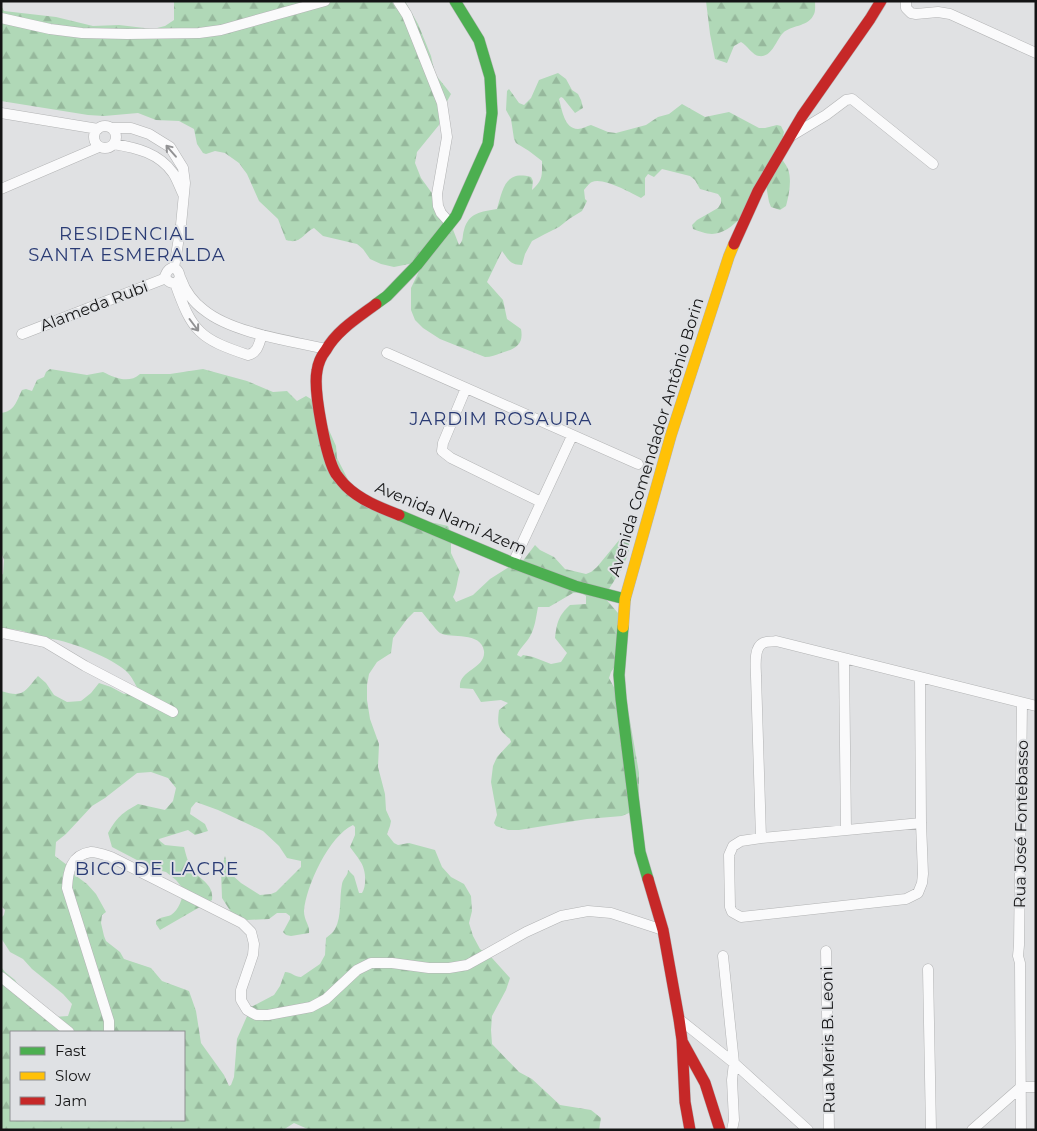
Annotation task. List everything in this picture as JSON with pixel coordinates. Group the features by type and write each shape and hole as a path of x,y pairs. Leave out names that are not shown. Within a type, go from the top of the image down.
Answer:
{"main road":[{"name":"Avenida Nami Azem","path":"455,1 478,40 490,77 492,113 488,144 456,216 416,266 387,296 338,334 326,349 317,370 316,380 320,418 328,455 336,474 347,487 360,497 381,508 513,563 576,586 624,599"},
{"name":"Avenida Comendador Antônio Borin","path":"690,1130 684,1094 682,1040 679,1019 663,930 640,852 620,699 619,675 624,599 670,435 729,256 758,191 790,136 881,1"},
{"path":"682,1040 705,1083 720,1130"}],"street":[{"path":"1,18 50,29 82,33 199,34 221,30 324,1"},
{"path":"398,1 408,15 442,103 447,137 437,200 441,213 450,223"},
{"path":"906,1 906,8 911,13 938,12 950,14 1036,53"},
{"path":"790,136 852,98 933,164"},
{"path":"1,113 98,129"},
{"path":"111,128 117,136 114,144 106,149 99,147 94,142 94,135 98,129 104,126 131,128 150,134 170,148 183,168 185,183 174,277 188,316 196,328 202,335 215,342 231,350 248,355 256,351 262,335"},
{"path":"114,144 137,148 155,156 173,173 184,195"},
{"path":"1,190 99,147"},
{"path":"174,277 197,304 217,318 262,335 326,349"},
{"name":"Alameda Rubi","path":"22,334 174,277"},
{"path":"387,353 638,464"},
{"path":"466,388 442,443 442,451 446,455 541,502"},
{"path":"513,563 572,436"},
{"path":"1,634 45,642 85,666 173,712"},
{"path":"761,838 756,654 764,643 776,642 1036,706"},
{"path":"844,659 846,830"},
{"path":"920,678 923,874 918,892 906,899 741,917 732,912 730,907 729,855 733,846 741,841 921,823"},
{"name":"Rua José Fontebasso","path":"1021,1087 1020,963 1018,956 1020,945 1022,703"},
{"path":"109,1031 109,1021 67,888 68,873 72,863 81,856 93,852 111,857 242,923 251,932 254,944 253,955 241,990 241,1000 248,1010 256,1015 268,1016 311,1007 326,999 357,970 371,963 392,963 429,968 449,968 467,965 526,932 561,916 588,911 611,913 663,930"},
{"name":"Rua Meris B. Leoni","path":"826,951 829,1130"},
{"path":"723,956 734,1064 732,1080 734,1120 732,1130"},
{"path":"928,969 931,1130"},
{"path":"1,977 68,1031"},
{"path":"679,1019 734,1064 808,1130"},
{"path":"1021,1087 1021,1130"},
{"path":"972,1130 1021,1087 1036,1087"}],"green space":[{"path":"174,1 405,1 418,24 431,56 435,74 451,94 444,107 439,125 417,152 415,163 421,178 447,214 459,245 466,224 472,216 497,209 506,183 510,179 516,176 531,177 533,181 532,190 540,180 542,161 516,143 514,139 511,119 506,110 507,91 509,89 519,103 524,105 531,98 539,80 558,73 566,79 572,90 578,94 581,100 583,108 575,113 563,98 559,99 564,118 573,128 580,129 591,125 616,133 646,125 658,117 669,114 682,104 705,117 729,112 759,128 781,126 784,132 779,155 787,167 790,178 786,206 780,210 771,207 766,185 736,223 720,232 710,234 693,229 692,225 718,208 721,198 718,194 700,189 695,180 690,176 662,169 654,177 648,174 645,178 645,195 641,198 610,184 597,181 591,183 584,190 587,201 582,211 559,227 532,241 522,265 512,263 502,251 487,282 503,300 507,319 521,329 522,334 520,343 517,346 493,356 485,357 440,339 423,328 415,320 411,310 411,288 420,269 414,263 394,267 381,264 370,259 357,244 323,236 314,228 299,240 286,240 278,219 259,201 247,174 239,163 225,153 215,151 203,153 197,144 194,129 179,121 156,120 138,113 104,116 88,115 1,101 1,6 4,11 56,17 93,26 119,25 153,29 165,26 174,20"},
{"path":"706,1 815,1 815,13 807,22 786,30 767,54 757,56 741,42 734,46 727,63 715,59"},
{"path":"50,369 87,375 103,372 117,378 131,379 140,374 170,374 203,369 247,381 273,392 287,391 297,401 306,396 311,399 328,428 336,446 337,458 358,499 402,522 435,523 448,526 451,534 451,553 460,572 453,597 456,602 473,595 490,579 509,567 522,562 535,545 540,550 554,557 565,569 586,574 597,567 620,539 624,539 629,543 624,563 604,597 618,613 616,665 609,678 629,715 639,773 639,801 629,813 622,816 587,819 519,830 508,830 496,826 494,823 497,815 491,782 493,766 497,757 511,742 498,724 499,710 508,703 501,700 481,702 473,689 460,688 463,677 481,662 484,651 482,645 472,638 440,633 422,612 414,612 407,619 393,638 391,653 377,662 369,674 367,685 370,719 379,744 378,767 385,794 386,810 391,821 387,834 398,845 409,843 435,850 442,867 451,877 464,884 471,896 472,911 469,923 480,949 492,958 510,978 506,990 492,1016 492,1044 519,1072 532,1079 560,1105 591,1110 601,1118 599,1130 310,1130 294,1123 283,1130 1,1130 1,967 15,980 22,992 54,1017 68,1016 72,1004 23,959 10,952 1,938 1,918 5,910 1,906 1,691 19,694 26,690 38,676 46,683 54,695 67,702 81,701 99,683 124,694 138,689 128,673 121,667 97,654 69,643 44,638 35,639 28,633 20,630 1,630 1,575 3,574 4,560 1,552 1,413 12,408 22,390 32,391 37,380 44,377","holes":["580,592 586,596 586,604 570,605 557,624 555,638 567,653 561,662 551,664 533,657 517,655 531,634 538,607 549,607 573,593","151,772 168,778 176,788 173,801 165,810 138,804 120,816 108,833 112,847 154,869 166,872 184,890 180,904 174,913 156,921 160,930 212,900 209,886 191,867 184,847 165,845 159,839 188,830 195,835 208,831 205,824 190,814 191,808 196,802 263,831 279,846 287,858 301,861 301,867 276,892 271,894 260,895 241,883 231,874 225,856 221,871 222,898 231,912 247,920 269,919 277,913 286,913 290,916 290,919 283,932 291,936 309,933 304,911 314,876 327,850 344,831 353,825 355,827 355,835 350,847 364,868 364,890 362,893 359,893 354,876 348,870 342,884 340,913 337,924 333,932 326,938 325,955 320,964 301,977 285,972 280,986 274,995 251,1007 237,1039 234,1077 229,1086 224,1075 201,1043 196,1011 189,991 162,981 151,968 124,959 120,952 106,941 101,923 102,915 106,912 96,894 67,865 55,856 56,842 92,806 137,773"]}],"traffic: fast":[{"path":"376,304 387,296 417,265 456,216 488,144 492,113 490,77 479,40 455,1"},
{"path":"399,515 513,563 575,586 625,599"},
{"path":"623,627 619,675 621,699 640,852 648,879"}],"traffic: slow":[{"path":"623,627 625,599 671,435 734,244"}],"traffic: jam":[{"path":"734,244 758,191 802,116 881,1"},
{"path":"376,304 336,336 323,354 317,371 317,393 328,454 336,474 346,486 358,495 399,515"},
{"path":"648,879 663,930 679,1019 685,1102 690,1130"},
{"path":"683,1043 705,1083 720,1130"}],"district":[{"name":"RESIDENCIAL SANTA ESMERALDA","path":"127,244"},
{"name":"JARDIM ROSAURA","path":"501,419"},
{"name":"BICO DE LACRE","path":"157,868"}]}
